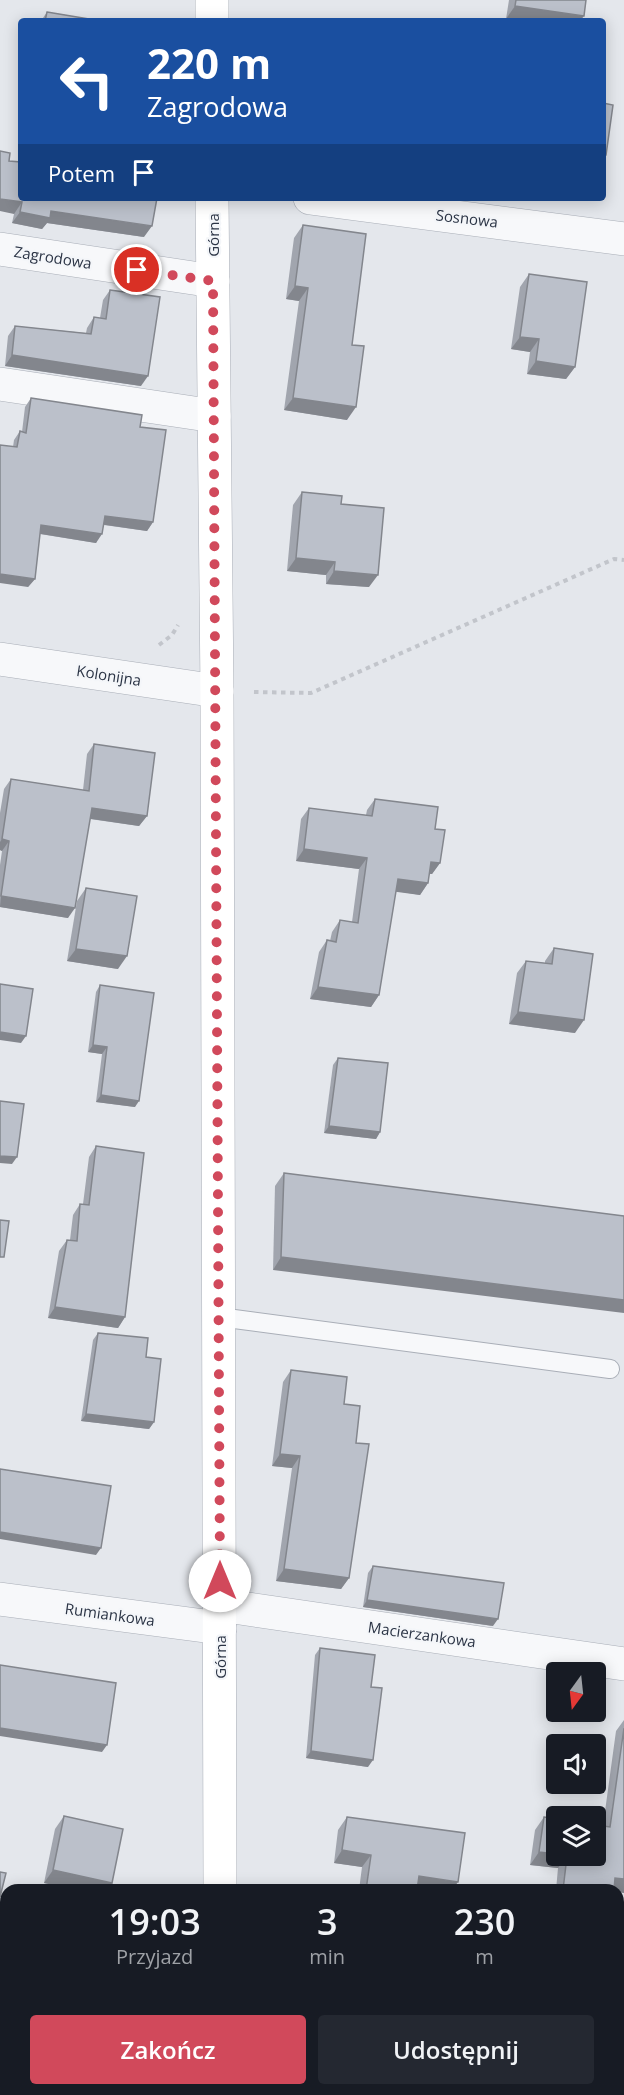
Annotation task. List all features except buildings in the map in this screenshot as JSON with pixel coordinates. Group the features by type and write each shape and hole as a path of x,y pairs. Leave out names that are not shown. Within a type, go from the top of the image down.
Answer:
{"street":[{"path":"212,0 212,18"},
{"name":"Górna","path":"212,201 217,692 220,1884"},
{"name":"Sosnowa","path":"333,201 624,239"},
{"name":"Zagrodowa","path":"0,249 213,281"},
{"path":"0,384 214,416"},
{"name":"Kolonijna","path":"0,659 217,692"},
{"name":"Rumiankowa","path":"0,1599 220,1616"},
{"name":"Macierzankowa","path":"220,1616 624,1664"}],"lane":[{"path":"219,1317 610,1369"}],"path":[{"path":"217,692 311,693 614,559 624,560"}],"route":[{"path":"137,270 213,281 220,1581"}]}
